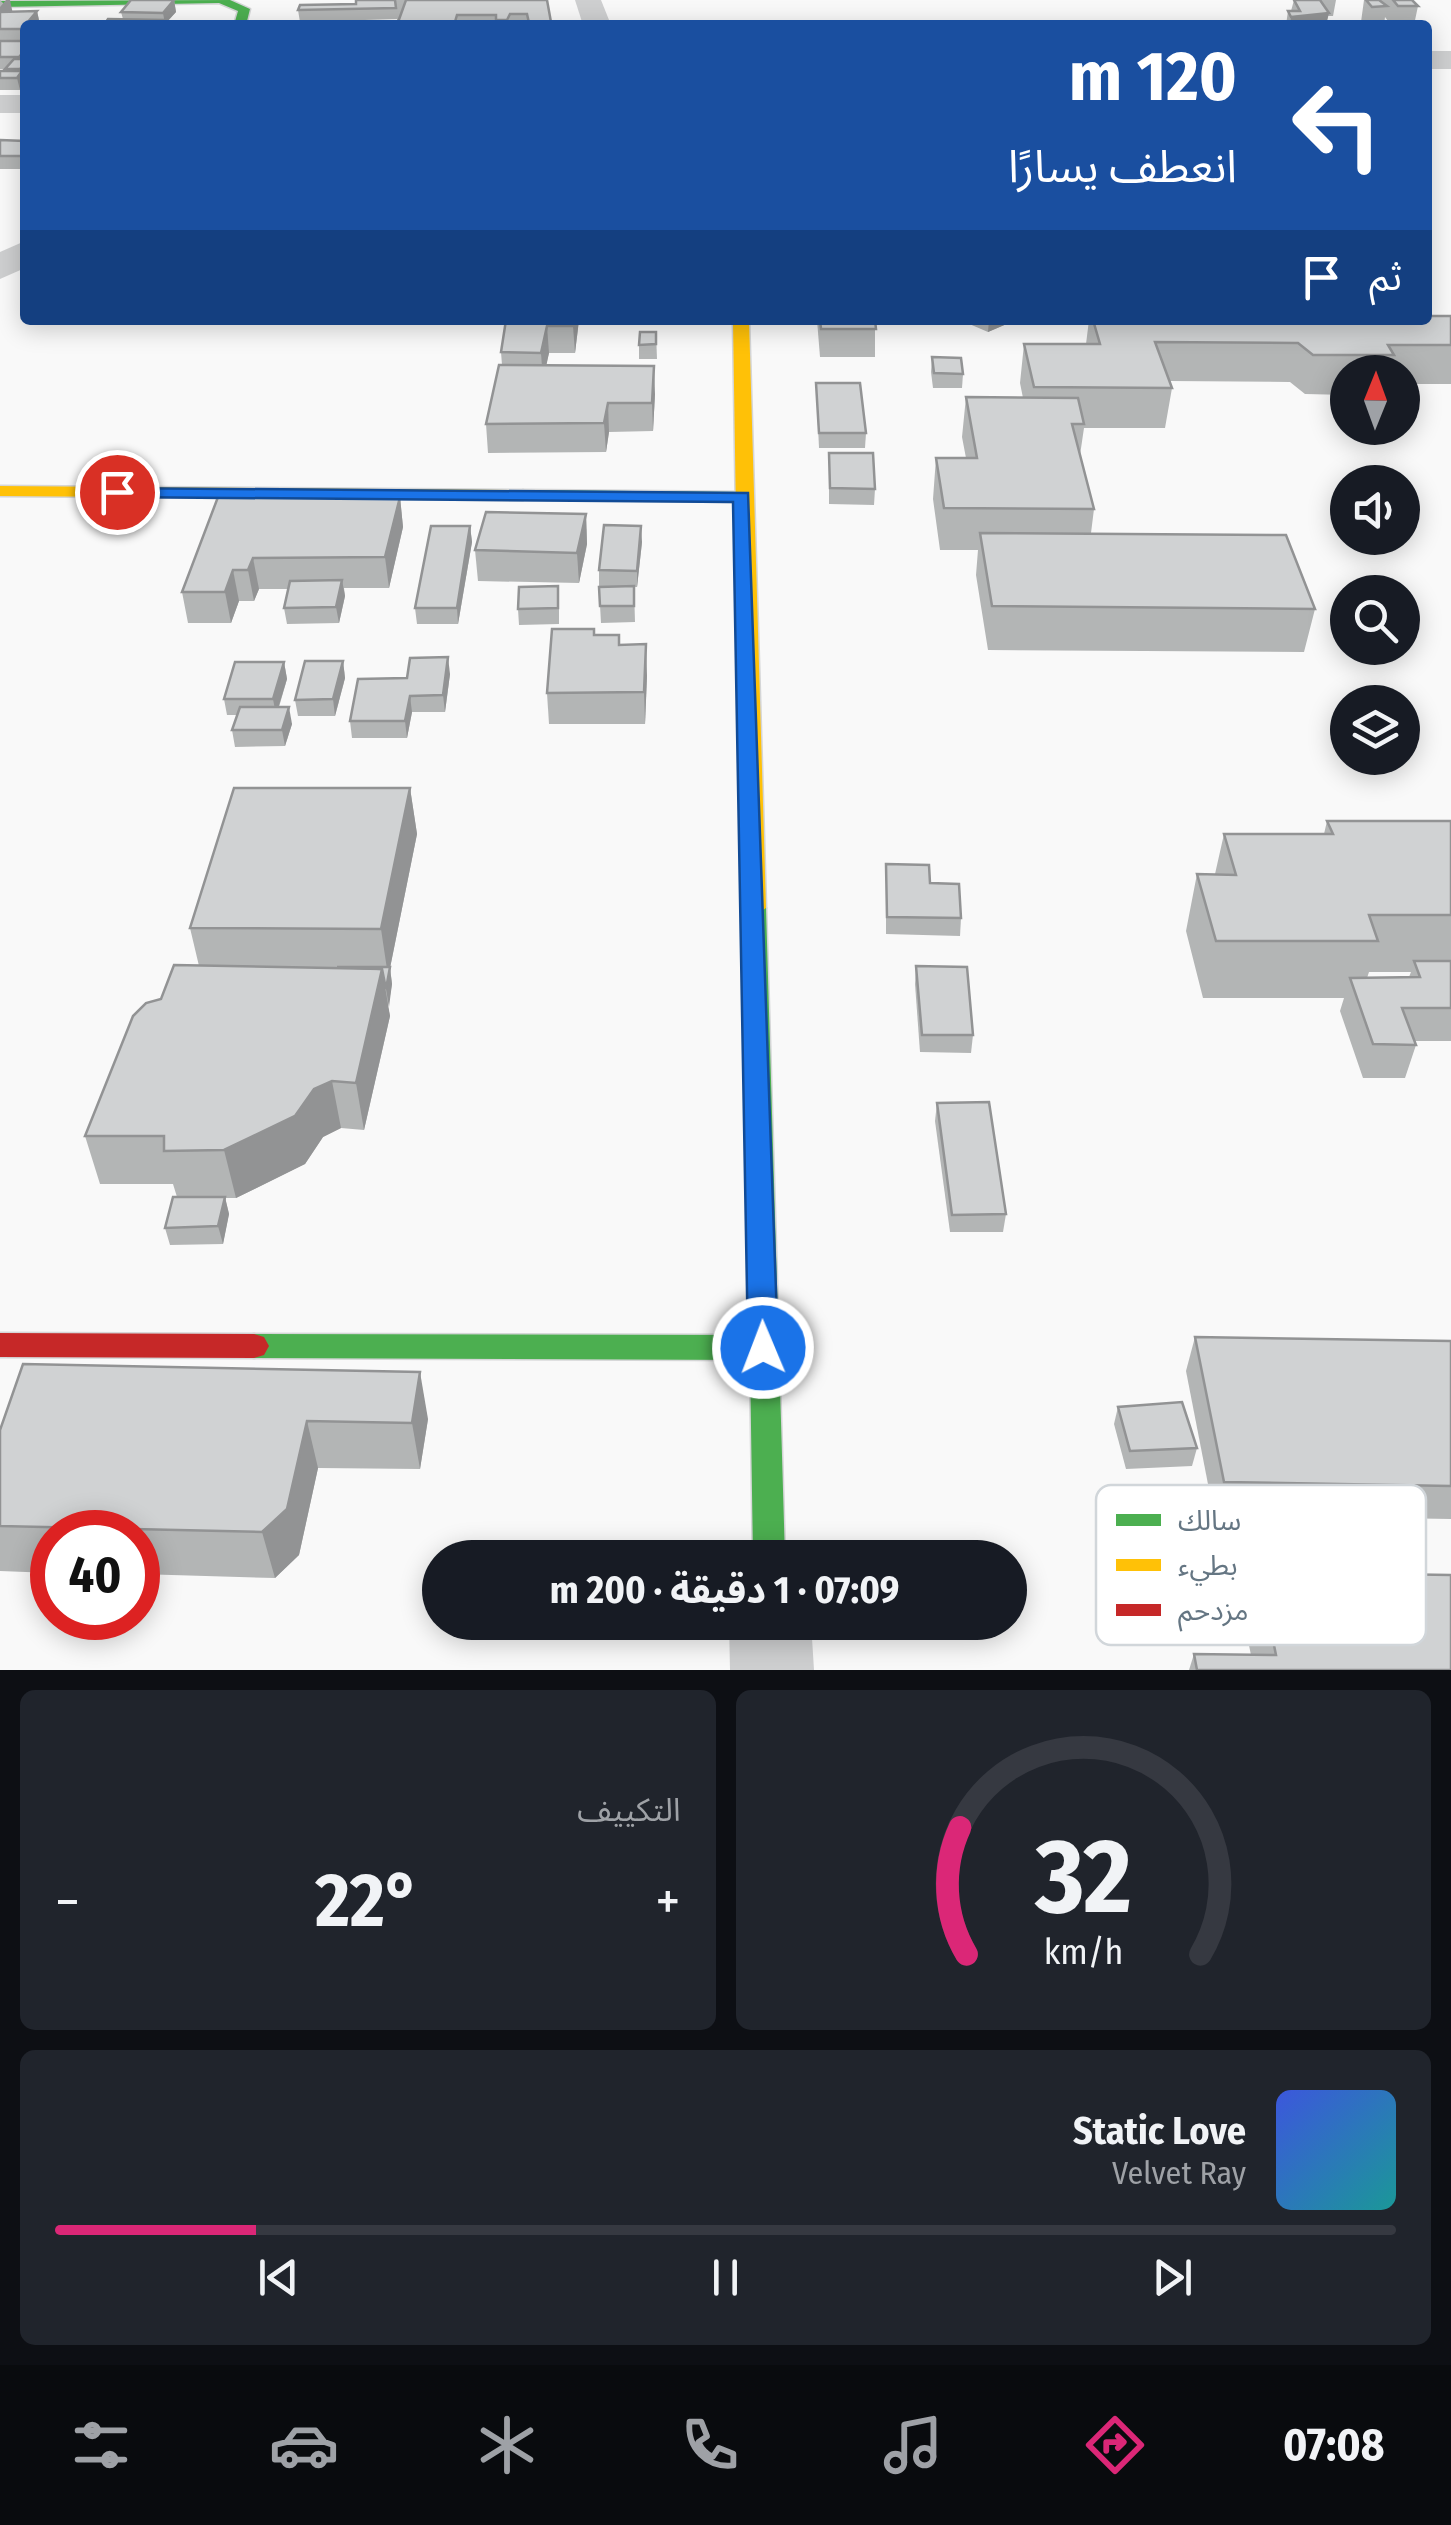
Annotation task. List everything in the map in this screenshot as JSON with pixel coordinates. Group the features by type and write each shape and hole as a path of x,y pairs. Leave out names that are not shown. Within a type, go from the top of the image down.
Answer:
{"street":[{"path":"0,4 220,0 241,10"},
{"path":"741,325 768,1540"},
{"path":"0,491 742,497"},
{"path":"0,1346 763,1348"},
{"path":"771,1640 772,1670"}],"building":[{"path":"131,0 174,0 163,13 121,12"},
{"path":"356,0 395,0 396,8 298,10 300,5 356,4"},
{"path":"406,0 547,0 551,20 528,20 527,14 510,14 507,20 496,20 496,15 457,15 456,20 399,20"},
{"path":"1294,0 1320,0 1329,13 1291,17 1288,11 1300,11"},
{"path":"1366,0 1379,0 1387,6 1372,7"},
{"path":"1393,0 1412,0 1418,6 1398,6"},
{"path":"37,11 30,20 20,20 20,29 0,29 0,12"},
{"path":"0,41 20,41 19,57 0,57"},
{"path":"14,59 20,59 20,69 5,69"},
{"path":"0,71 20,71 17,78 0,78"},
{"path":"0,140 20,141 20,156 0,156"},
{"path":"1432,316 1451,316 1451,345 1388,345 1394,355 1313,355 1298,343 1155,342 1172,388 1034,387 1024,344 1100,344 1094,325 1432,325"},
{"path":"505,325 573,325 547,326 541,353 501,352"},
{"path":"821,325 876,325 876,329 821,329"},
{"path":"640,332 656,332 656,344 639,345"},
{"path":"932,357 961,358 963,374 934,373"},
{"path":"499,365 654,366 652,403 608,403 604,423 486,424"},
{"path":"816,383 860,383 866,433 819,433"},
{"path":"966,397 1078,398 1084,424 1072,424 1094,509 944,508 936,458 977,458"},
{"path":"829,453 873,453 875,489 830,488"},
{"path":"218,497 400,497 385,557 253,558 248,570 233,570 225,592 182,592"},
{"path":"486,512 586,514 577,553 475,550"},
{"path":"604,525 641,526 637,571 599,570"},
{"path":"431,526 470,526 457,608 415,608"},
{"path":"980,533 1286,535 1315,609 992,606"},
{"path":"342,580 336,607 284,608 290,581"},
{"path":"558,586 558,608 518,609 519,587"},
{"path":"634,586 634,606 600,606 599,587"},
{"path":"552,629 594,629 594,635 619,635 619,645 646,644 644,692 547,693"},
{"path":"448,657 443,695 410,696 405,721 350,721 358,679 407,678 410,658"},
{"path":"305,661 343,661 333,699 295,700"},
{"path":"235,662 284,662 273,699 224,699"},
{"path":"240,707 289,707 282,730 232,730"},
{"path":"234,788 410,788 381,929 190,928"},
{"path":"1327,821 1451,821 1451,915 1369,915 1378,941 1216,941 1197,874 1236,875 1224,834 1333,834"},
{"path":"886,864 929,865 930,883 959,884 961,918 887,917"},
{"path":"1414,961 1451,961 1451,1008 1402,1008 1416,1045 1373,1044 1350,978 1420,977"},
{"path":"174,965 382,969 356,1083 332,1081 314,1089 295,1116 224,1150 164,1151 164,1136 85,1136 133,1016 146,1003 161,999"},
{"path":"916,966 967,967 973,1035 922,1035"},
{"path":"337,967 390,967 386,989 382,969"},
{"path":"989,1102 1006,1214 952,1215 937,1103"},
{"path":"173,1197 225,1197 218,1226 165,1228"},
{"path":"1195,1337 1451,1341 1451,1486 1224,1482"},
{"path":"23,1364 420,1372 412,1423 307,1421 287,1509 262,1532 160,1530 160,1510 30,1510 30,1527 0,1526 0,1430"},
{"path":"1182,1402 1197,1448 1130,1451 1118,1407"},
{"path":"1426,1575 1451,1575 1451,1670 1197,1670 1194,1654 1276,1655 1274,1645 1426,1645"}],"traffic: fast":[{"path":"0,4 220,0 244,9 241,20"},
{"path":"523,495 742,497"},
{"path":"754,908 769,1540"},
{"path":"254,1346 763,1348"}],"traffic: slow":[{"path":"741,325 754,908"},
{"path":"0,491 523,495"}],"traffic: jam":[{"path":"0,1345 254,1346"}],"route":[{"path":"117,492 742,497 763,1348"}]}
